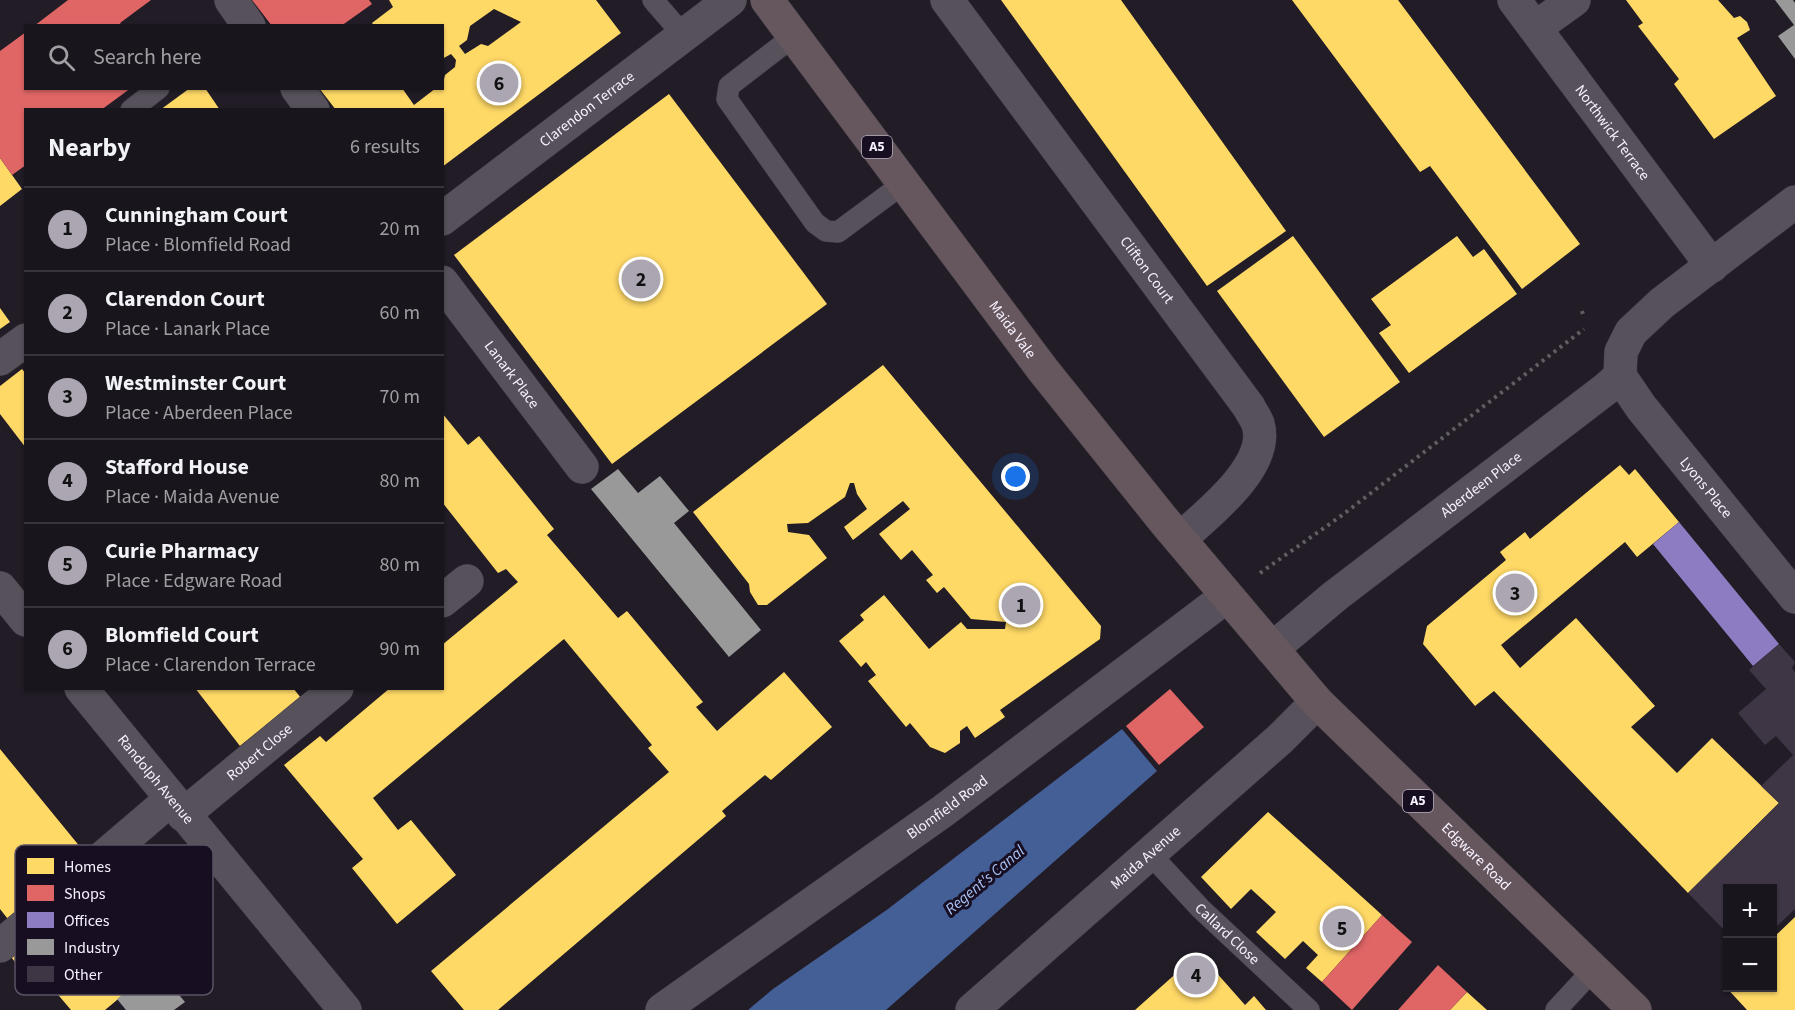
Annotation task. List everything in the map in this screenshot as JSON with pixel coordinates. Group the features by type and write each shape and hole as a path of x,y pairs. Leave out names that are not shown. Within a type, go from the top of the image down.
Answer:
{"highway":[{"name":"Maida Vale","path":"767,0 1043,370 1272,649"},
{"name":"Edgware Road","path":"1272,649 1317,702 1635,1010"}],"street":[{"name":"Clarendon Terrace","path":"444,217 730,0"},
{"name":"Clifton Court","path":"947,0 1242,398 1258,424 1259,438 1255,454 1239,482 1180,539"},
{"name":"Northwick Terrace","path":"1514,0 1712,266"},
{"path":"1535,28 1574,0"},
{"path":"298,90 312,108"},
{"path":"1620,376 1621,352 1631,332 1662,303 1795,202"},
{"name":"Lanark Place","path":"444,285 582,467"},
{"path":"0,359 24,341"},
{"name":"Lyons Place","path":"1620,376 1641,407 1795,597"},
{"name":"Aberdeen Place","path":"1272,649 1335,596 1620,376"},
{"path":"0,588 24,618"},
{"name":"Blomfield Road","path":"662,1010 943,811 1227,596"},
{"name":"Randolph Avenue","path":"83,690 207,845"},
{"name":"Robert Close","path":"125,845 334,690"},
{"name":"Maida Avenue","path":"972,1010 1280,739 1317,702"},
{"name":"Randolph Avenue","path":"213,852 345,1010"},
{"path":"0,946 15,934"}],"lane":[{"path":"653,0 684,36"},
{"path":"794,36 729,86 727,99 815,223 826,231 838,232 904,183"},
{"path":"134,108 156,90"},
{"name":"Callard Close","path":"1150,854 1201,909 1309,1010"},
{"path":"1556,1010 1593,970"}],"path":[{"path":"1582,311 1584,318"},
{"path":"1227,596 1341,516 1589,326"}],"water":[{"name":"Regent's Canal","path":"1122,729 1157,771 886,1010 748,1010 773,989 888,909"}],"building: Homes":[{"path":"389,0 596,0 621,33 444,166 444,108 334,108 321,90 403,90 414,105 433,90 444,90 445,75 455,67 456,60 451,54 444,58 444,24 372,23 393,7","holes":["494,9 521,22 488,46 481,44 465,54 459,46 467,40 470,26"]},
{"path":"1001,0 1121,0 1286,231 1207,286"},
{"path":"1292,0 1398,0 1580,244 1522,289 1430,166 1420,172"},
{"path":"1626,0 1718,0 1734,18 1740,16 1747,22 1750,30 1737,38 1776,96 1714,139 1674,84 1679,79 1638,26 1643,23"},
{"path":"187,90 206,90 219,108 163,108"},
{"path":"669,94 827,304 612,464 454,255"},
{"path":"0,158 22,189 0,206"},
{"path":"1293,236 1400,382 1324,437 1217,291"},
{"path":"1457,236 1473,257 1484,249 1517,294 1409,373 1379,333 1391,325 1371,299"},
{"path":"0,308 10,322 0,329"},
{"path":"883,365 1101,626 1100,639 1000,710 1005,717 975,738 967,726 960,731 960,743 945,753 930,747 910,723 906,727 868,681 876,675 866,662 861,667 839,641 864,620 860,615 884,595 929,649 961,622 967,629 1005,629 1006,622 971,619 944,587 937,593 926,580 933,575 912,550 901,560 879,534 910,509 903,501 853,540 844,527 867,509 857,494 854,483 850,483 845,497 808,523 787,524 788,532 809,535 827,558 767,605 758,605 750,592 749,584 693,512"},
{"path":"22,369 24,372 24,445 0,414 0,386"},
{"path":"444,415 468,445 479,436 554,529 547,535 618,618 627,611 703,702 696,707 717,731 784,672 832,727 771,780 765,775 722,811 726,816 498,1010 464,1010 431,971 669,772 648,748 652,745 564,639 373,798 398,830 411,820 456,875 397,924 352,868 363,859 284,765 320,736 326,742 388,690 444,690 444,643 518,582 506,569 498,573 444,505"},
{"path":"1620,465 1629,475 1635,469 1679,522 1637,557 1625,542 1501,645 1520,668 1576,618 1655,706 1631,727 1677,773 1712,738 1779,803 1688,893 1494,691 1475,706 1423,644 1427,626 1506,560 1500,552 1525,532 1530,539"},
{"path":"197,690 295,690 301,698 240,746"},
{"path":"0,749 79,845 15,845 15,962 7,952 11,923 0,909"},
{"path":"1268,812 1382,915 1322,982 1306,968 1318,955 1303,941 1285,959 1256,932 1276,912 1251,889 1231,909 1201,877"},
{"path":"1795,917 1795,1010 1747,1010 1730,992 1777,992 1777,934"},
{"path":"1199,953 1245,1005 1254,996 1266,1010 1135,1010"},
{"path":"1467,992 1487,1010 1450,1010"},
{"path":"58,995 123,995 105,1010 71,1010"}],"building: Shops":[{"path":"68,0 151,0 121,24 37,24"},
{"path":"252,0 369,0 372,4 344,24 270,24"},
{"path":"24,33 24,90 128,90 104,108 24,108 24,166 12,175 0,158 0,51"},
{"path":"1170,689 1204,727 1159,765 1126,726"},
{"path":"1382,915 1412,942 1352,1010 1322,982"},
{"path":"1438,965 1467,992 1450,1010 1398,1010"}],"building: Offices":[{"path":"1679,522 1779,644 1753,666 1653,544"}],"building: Industry":[{"path":"1775,0 1793,0 1795,3 1795,59 1778,36 1794,25"},
{"path":"618,469 638,493 660,476 689,511 674,523 761,630 729,657 591,489"},
{"path":"122,995 179,995 185,1002 174,1010 126,1010 117,999"}],"building: Other":[{"path":"1779,644 1795,662 1792,668 1795,672 1795,909 1777,926 1777,884 1723,884 1723,929 1688,893 1779,803 1761,786 1793,755 1776,736 1765,745 1738,713 1766,689 1749,670"}],"place":[{"name":"Blomfield Court","path":"499,83"},
{"name":"Clarendon Court","path":"641,279"},
{"name":"Westminster Court","path":"1515,593"},
{"name":"Cunningham Court","path":"1021,605"},
{"name":"Curie Pharmacy","path":"1342,928"},
{"name":"Stafford House","path":"1196,975"}]}
